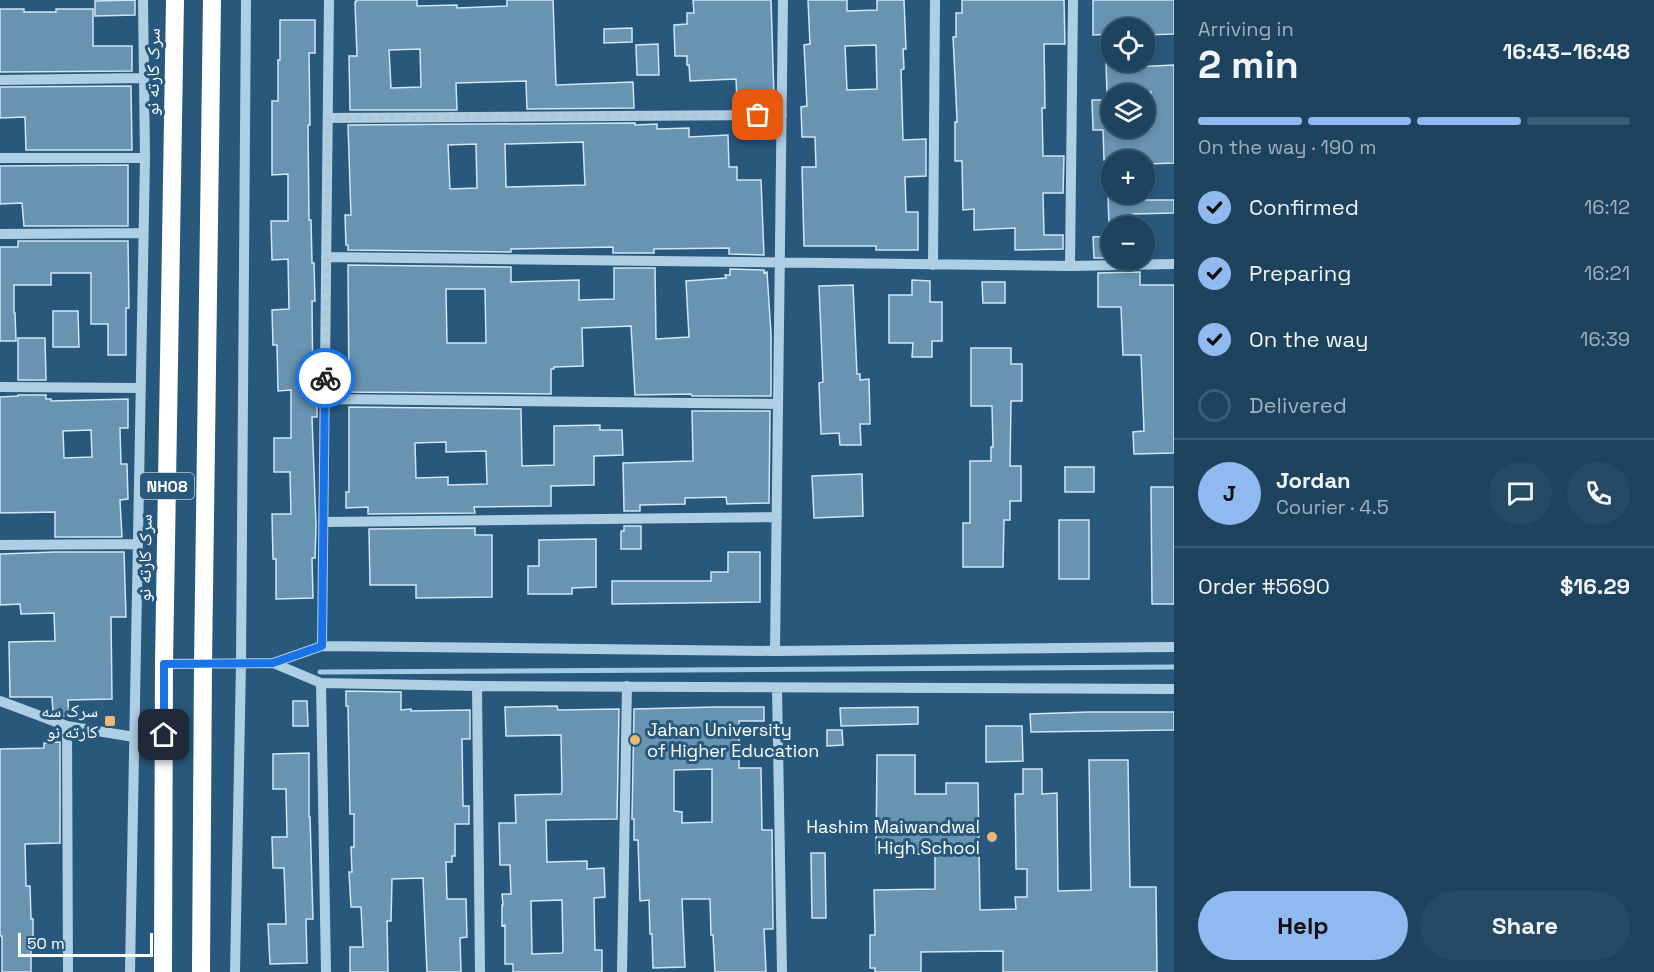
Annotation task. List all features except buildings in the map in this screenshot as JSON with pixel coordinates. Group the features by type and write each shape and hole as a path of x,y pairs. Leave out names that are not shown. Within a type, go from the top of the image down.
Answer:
{"highway":[{"name":"سرک کارته نو","path":"163,972 164,664 175,0"},
{"name":"NH08","path":"201,972 212,0"}],"street":[{"path":"130,972 145,158 143,0"},
{"path":"235,972 241,663 246,0"},
{"path":"322,646 329,0"},
{"path":"775,651 783,0"},
{"path":"933,265 935,0"},
{"path":"1070,267 1073,0"},
{"path":"0,80 144,78"},
{"path":"328,118 782,115"},
{"path":"0,158 145,158"},
{"path":"0,234 143,233"},
{"path":"326,257 1070,267 1174,264"},
{"path":"0,387 140,388"},
{"path":"324,399 778,404"},
{"path":"323,522 777,517"},
{"path":"0,545 137,544"},
{"path":"164,664 273,663 322,646 775,651 1174,647"},
{"path":"273,663 321,683 477,686 1174,689"},
{"path":"321,683 326,972"},
{"path":"477,686 480,972"},
{"path":"622,972 627,686"},
{"path":"777,688 782,972"},
{"path":"0,702 67,726 134,737"},
{"path":"67,726 68,972"}],"waterway":[{"path":"320,672 1174,667"}],"way so far":[{"path":"325,378 328,118 758,115"}],"place":[{"name":"سرک سه کارته نو","path":"110,721"},
{"name":"Jahan University of Higher Education","path":"635,740"},
{"name":"Hashim Maiwandwal High School","path":"992,837"}],"route":[{"path":"164,735 164,664 273,663 322,646 325,378"}]}
